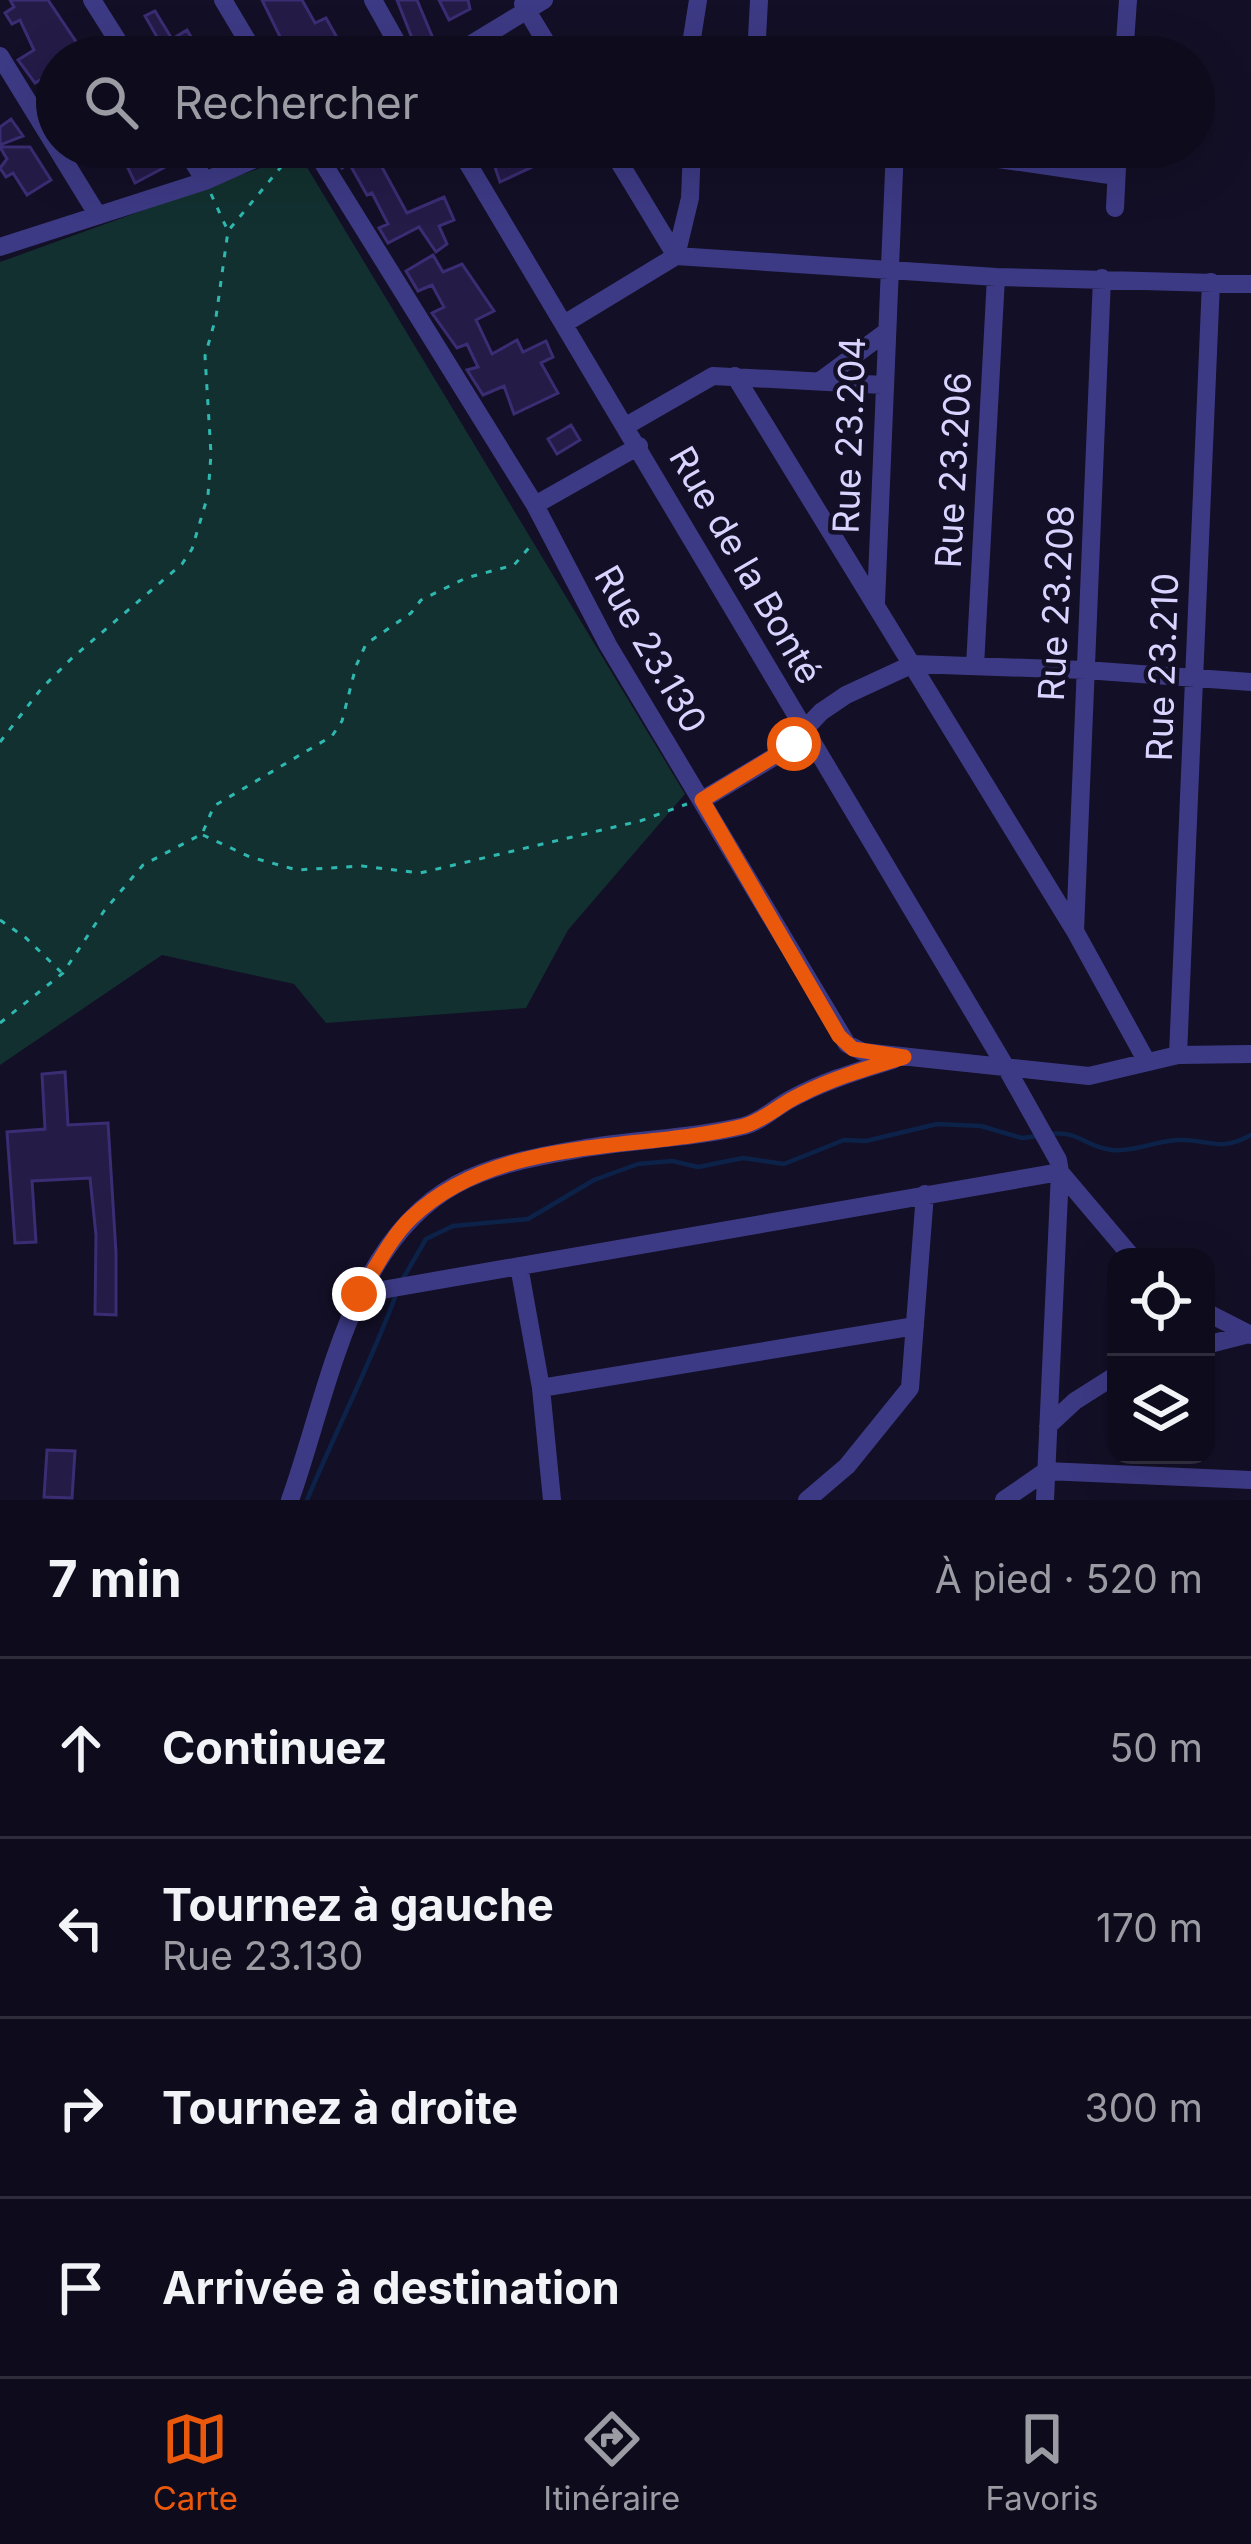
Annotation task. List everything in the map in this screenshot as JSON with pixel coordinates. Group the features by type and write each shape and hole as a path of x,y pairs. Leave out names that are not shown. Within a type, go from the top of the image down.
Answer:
{"street":[{"path":"92,0 115,36"},
{"path":"223,0 244,36"},
{"path":"373,0 393,36"},
{"path":"692,36 698,0"},
{"path":"757,36 759,0"},
{"path":"1125,36 1128,0"},
{"path":"482,36 531,3 546,36"},
{"path":"0,56 36,115"},
{"path":"69,168 97,214"},
{"path":"197,168 205,182"},
{"path":"0,247 245,168"},
{"name":"Rue 23.130","path":"326,168 535,505 608,645 839,1036 853,1049 1089,1076 1178,1054 1251,1054"},
{"name":"Rue de la Bonté","path":"471,168 1026,1101 1059,1166 1125,1248"},
{"path":"623,168 676,256"},
{"path":"676,256 691,198 692,168"},
{"name":"Rue 23.204","path":"876,603 894,168"},
{"path":"1061,168 1116,176"},
{"path":"1115,208 1117,168"},
{"path":"564,324 676,256 996,277 1251,284"},
{"name":"Rue 23.206","path":"975,666 996,277"},
{"name":"Rue 23.208","path":"1075,932 1102,278"},
{"name":"Rue 23.210","path":"1178,1054 1210,282"},
{"path":"820,381 886,332"},
{"path":"626,427 712,376 883,385"},
{"path":"735,376 1075,932 1147,1062"},
{"path":"535,505 639,446"},
{"path":"702,800 784,751 821,712 846,695 913,664 1251,682"},
{"path":"290,1500 367,1292 409,1220 457,1184 510,1164 583,1148 759,1122 786,1101 832,1079 904,1057"},
{"path":"367,1292 1059,1166 1045,1500"},
{"path":"807,1500 848,1466 910,1388 925,1194"},
{"path":"519,1266 542,1388 552,1500"},
{"path":"1215,1317 1250,1335"},
{"path":"542,1388 915,1326"},
{"path":"1215,1344 1250,1335"},
{"path":"1048,1426 1107,1381"},
{"path":"1004,1500 1046,1472 1251,1480"},
{"path":"1169,1477 1169,1500"}],"path":[{"path":"0,742 40,689 182,564 192,549 208,495 206,356 228,231 274,168"},
{"path":"205,182 228,231"},
{"path":"0,1023 63,973 143,865 202,834 214,806 332,736 342,721 366,644 411,613 421,599 466,578 514,565 545,526"},
{"path":"202,834 250,857 297,871 362,866 420,873 640,821 702,800"},
{"path":"0,920 63,973"}],"green space":[{"path":"260,168 307,168 685,794 568,930 526,1008 326,1023 294,984 162,955 0,1065 0,262"}],"building":[{"path":"10,0 48,0 72,36 36,36 35,83 18,60 34,50 20,20 12,24 5,13 14,7"},
{"path":"262,0 302,0 315,23 326,18 336,36 280,36"},
{"path":"397,0 417,0 432,36 411,36"},
{"path":"439,0 468,0 470,9 449,20"},
{"path":"155,11 170,36 156,36 145,16"},
{"path":"11,119 23,136 0,145 0,127"},
{"path":"0,147 30,147 36,168 43,168 51,180 27,195 13,173 6,177 0,168 7,159"},
{"path":"128,168 163,168 135,183"},
{"path":"352,168 382,168 407,213 444,197 454,220 439,226 447,244 436,252 419,227 388,243 379,228 388,224 372,193 367,195"},
{"path":"495,168 530,168 500,182"},
{"path":"433,255 443,272 462,264 494,311 476,320 492,354 517,340 523,352 546,341 553,357 541,363 558,393 514,414 504,386 483,395 467,370 478,367 467,344 457,348 432,313 444,307 432,285 418,291 406,271"},
{"path":"571,425 580,440 557,454 548,439"},
{"path":"65,1072 68,1125 108,1123 116,1315 95,1314 96,1235 90,1178 32,1181 36,1242 15,1243 7,1132 45,1129 42,1074"},
{"path":"47,1450 75,1451 72,1498 44,1497"}],"waterway":[{"path":"401,1282 426,1239 453,1226 528,1219 594,1180 638,1164 672,1161 698,1167 743,1158 784,1164 844,1140 866,1141 937,1124 981,1126 1022,1138 1038,1136"},
{"path":"1049,1134 1068,1134 1120,1150 1178,1140 1222,1144 1251,1135"},
{"path":"307,1500 397,1292"}],"route":[{"path":"359,1294 409,1220 457,1184 510,1164 583,1148 759,1122 786,1101 832,1079 904,1057 853,1049 839,1036 702,800 794,744"}]}
